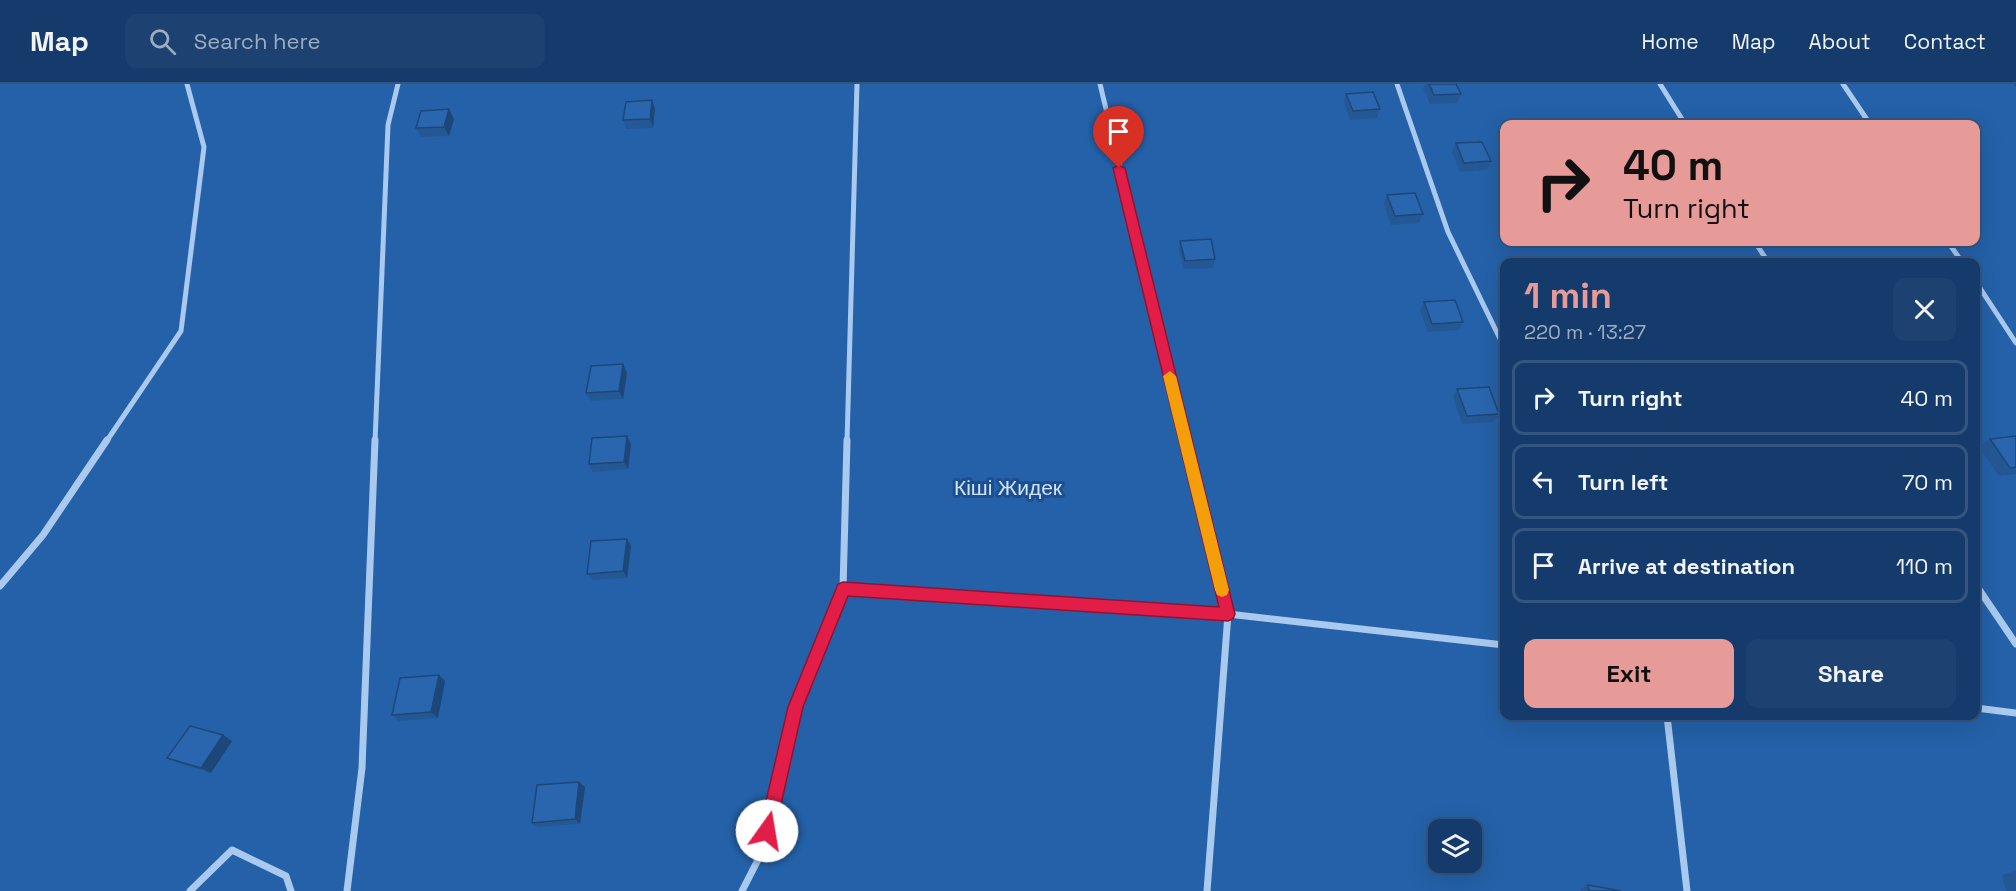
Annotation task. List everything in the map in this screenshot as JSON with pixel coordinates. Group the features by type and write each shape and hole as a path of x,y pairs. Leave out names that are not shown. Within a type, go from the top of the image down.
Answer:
{"street":[{"path":"0,586 43,535 181,331 204,147 188,87 194,84"},
{"path":"347,891 362,768 388,125 398,84"},
{"path":"742,891 762,852 795,707 843,589 856,84"},
{"path":"1100,84 1228,614 1208,891"},
{"path":"1397,84 1448,232 1500,338"},
{"path":"1660,84 1682,120"},
{"path":"1843,84 1867,120"},
{"path":"1980,288 2016,343"},
{"path":"843,589 1228,614 1500,645"},
{"path":"1980,591 2016,644"},
{"path":"1980,708 2016,713"},
{"path":"1667,720 1687,891"},
{"path":"190,891 232,850 286,876 291,891"}],"green space":[{"name":"Кіші Жидек","path":"0,84 2014,84 2016,86 2016,891 0,891"}],"building":[{"path":"1429,84 1456,84 1461,94 1434,95"},
{"path":"1373,92 1380,109 1353,111 1346,94"},
{"path":"652,100 650,119 623,120 626,102"},
{"path":"449,109 444,127 416,128 421,111"},
{"path":"1482,142 1491,161 1464,163 1456,143"},
{"path":"1415,193 1423,214 1395,216 1387,195"},
{"path":"1211,239 1215,259 1185,261 1180,241"},
{"path":"1455,300 1463,322 1432,324 1424,302"},
{"path":"623,364 619,391 586,393 591,366"},
{"path":"1489,387 1499,414 1467,416 1457,389"},
{"path":"627,436 624,462 589,464 592,438"},
{"path":"2016,436 2016,467 2010,468 1990,439"},
{"path":"627,539 623,571 587,574 591,541"},
{"path":"439,675 431,712 392,715 400,678"},
{"path":"190,726 223,735 201,768 167,758"},
{"path":"579,782 575,819 532,823 537,785"},
{"path":"1588,885 1621,891 1589,891"}],"slow traffic":[{"path":"1170,376 1222,590"}],"route":[{"path":"767,831 795,707 843,589 1228,614 1119,168"}]}
